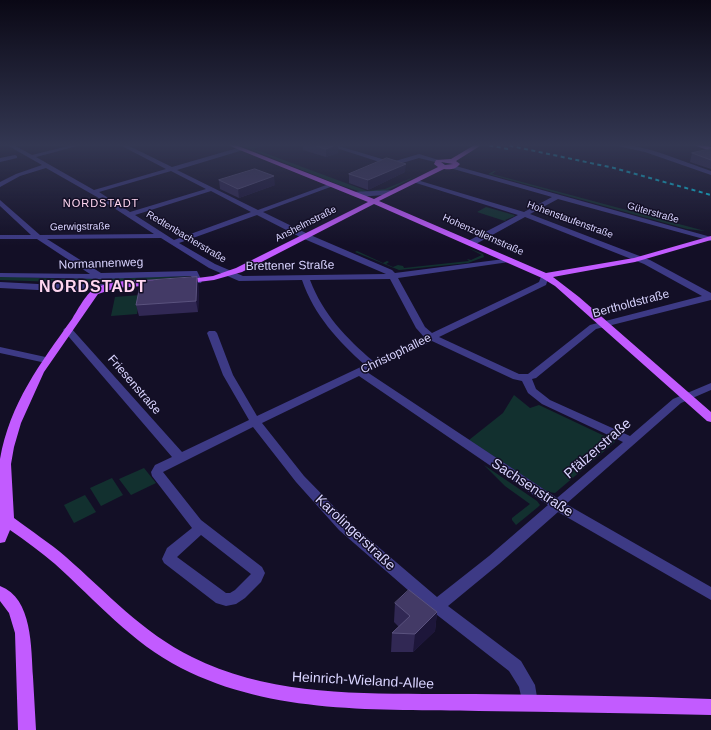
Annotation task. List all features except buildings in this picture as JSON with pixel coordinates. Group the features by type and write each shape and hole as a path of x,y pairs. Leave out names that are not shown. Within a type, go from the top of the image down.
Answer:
{"main road":[{"name":"Hohenzollernstraße","path":"314,178 375,202 545,276 558,284 576,299 711,418"},
{"name":"Anshelmstraße","path":"228,274 375,202 419,178"},
{"path":"545,276 640,258 711,239"},
{"name":"Hohenzollernstraße","path":"575,271 568,276 565,282 576,299"},
{"name":"Brettener Straße","path":"103,287 198,281 228,274"},
{"path":"0,538 4,517 5,464 9,440 28,391 46,360 90,300 99,294 103,287"},
{"name":"Heinrich-Wieland-Allee","path":"4,517 46,548 125,620 150,640 185,662 233,682 272,692 323,698 711,707"},
{"path":"0,592 8,599 16,610 23,634 27,730"}],"street":[{"path":"0,184 12,178"},
{"name":"Redtenbacherstraße","path":"68,178 130,214 161,236 228,274"},
{"path":"94,192 143,178"},
{"path":"189,178 305,236 387,271 393,276 421,328 431,338 517,377 526,378 532,390 546,402 630,441"},
{"name":"Güterstraße","path":"496,178 711,239"},
{"name":"Hohenstaufenstraße","path":"415,181 524,214 640,258 710,296"},
{"path":"173,243 331,185"},
{"path":"130,214 212,189"},
{"name":"Anshelmstraße","path":"353,193 370,194 393,192"},
{"path":"471,243 558,196"},
{"path":"0,202 40,238 101,276"},
{"name":"Gerwigstraße","path":"0,237 40,238 161,236"},
{"name":"Brettener Straße","path":"228,274 249,280 393,276 509,260"},
{"name":"Normannenweg","path":"0,274 47,277 194,273 198,281"},
{"name":"Christophallee","path":"201,528 172,552 169,559 221,598 225,600 232,600 256,578 258,573 257,571 192,520 157,474 159,468 536,287 543,283 545,276"},
{"path":"305,278 315,303 329,323 349,345 372,366"},
{"name":"Brettener Straße","path":"0,285 38,287 103,287"},
{"name":"Bertholdstraße","path":"526,378 534,374 591,328 710,296"},
{"name":"Friesenstraße","path":"68,330 180,458"},
{"name":"Karolingerstraße","path":"212,333 228,375 255,422 300,480 344,526 437,606 515,666 527,686 530,703"},
{"path":"0,350 46,360"},
{"name":"Sachsenstraße","path":"359,372 557,505 711,594"},
{"name":"Pfälzerstraße","path":"437,606 677,401 711,386"}],"green space":[{"path":"322,178 332,178 367,191 385,189 413,178 386,191 361,192"},
{"path":"503,178 705,231 687,229"},
{"path":"486,207 515,216 505,221 477,212"},
{"path":"468,248 483,254 484,257 468,263 399,270 355,252 357,251 383,263 387,261 389,262 386,264 393,267 398,265 403,266 404,268 469,261 467,259 471,260 482,255"},
{"path":"0,276 59,279 193,276 87,283 0,280"},
{"path":"140,295 137,314 111,316 115,297"},
{"path":"514,395 530,408 539,405 615,442 555,493 548,492 469,440 503,413"},
{"path":"484,465 537,501 540,505 516,525 512,518 530,504 505,486"},
{"path":"144,468 156,483 131,495 119,479"},
{"path":"112,478 123,495 101,506 90,488"},
{"path":"85,495 96,512 74,523 64,505"}],"railway":[{"path":"650,178 711,195"}],"district":[{"name":"NORDSTADT","path":"101,204"},
{"name":"NORDSTADT","path":"93,288"}]}
